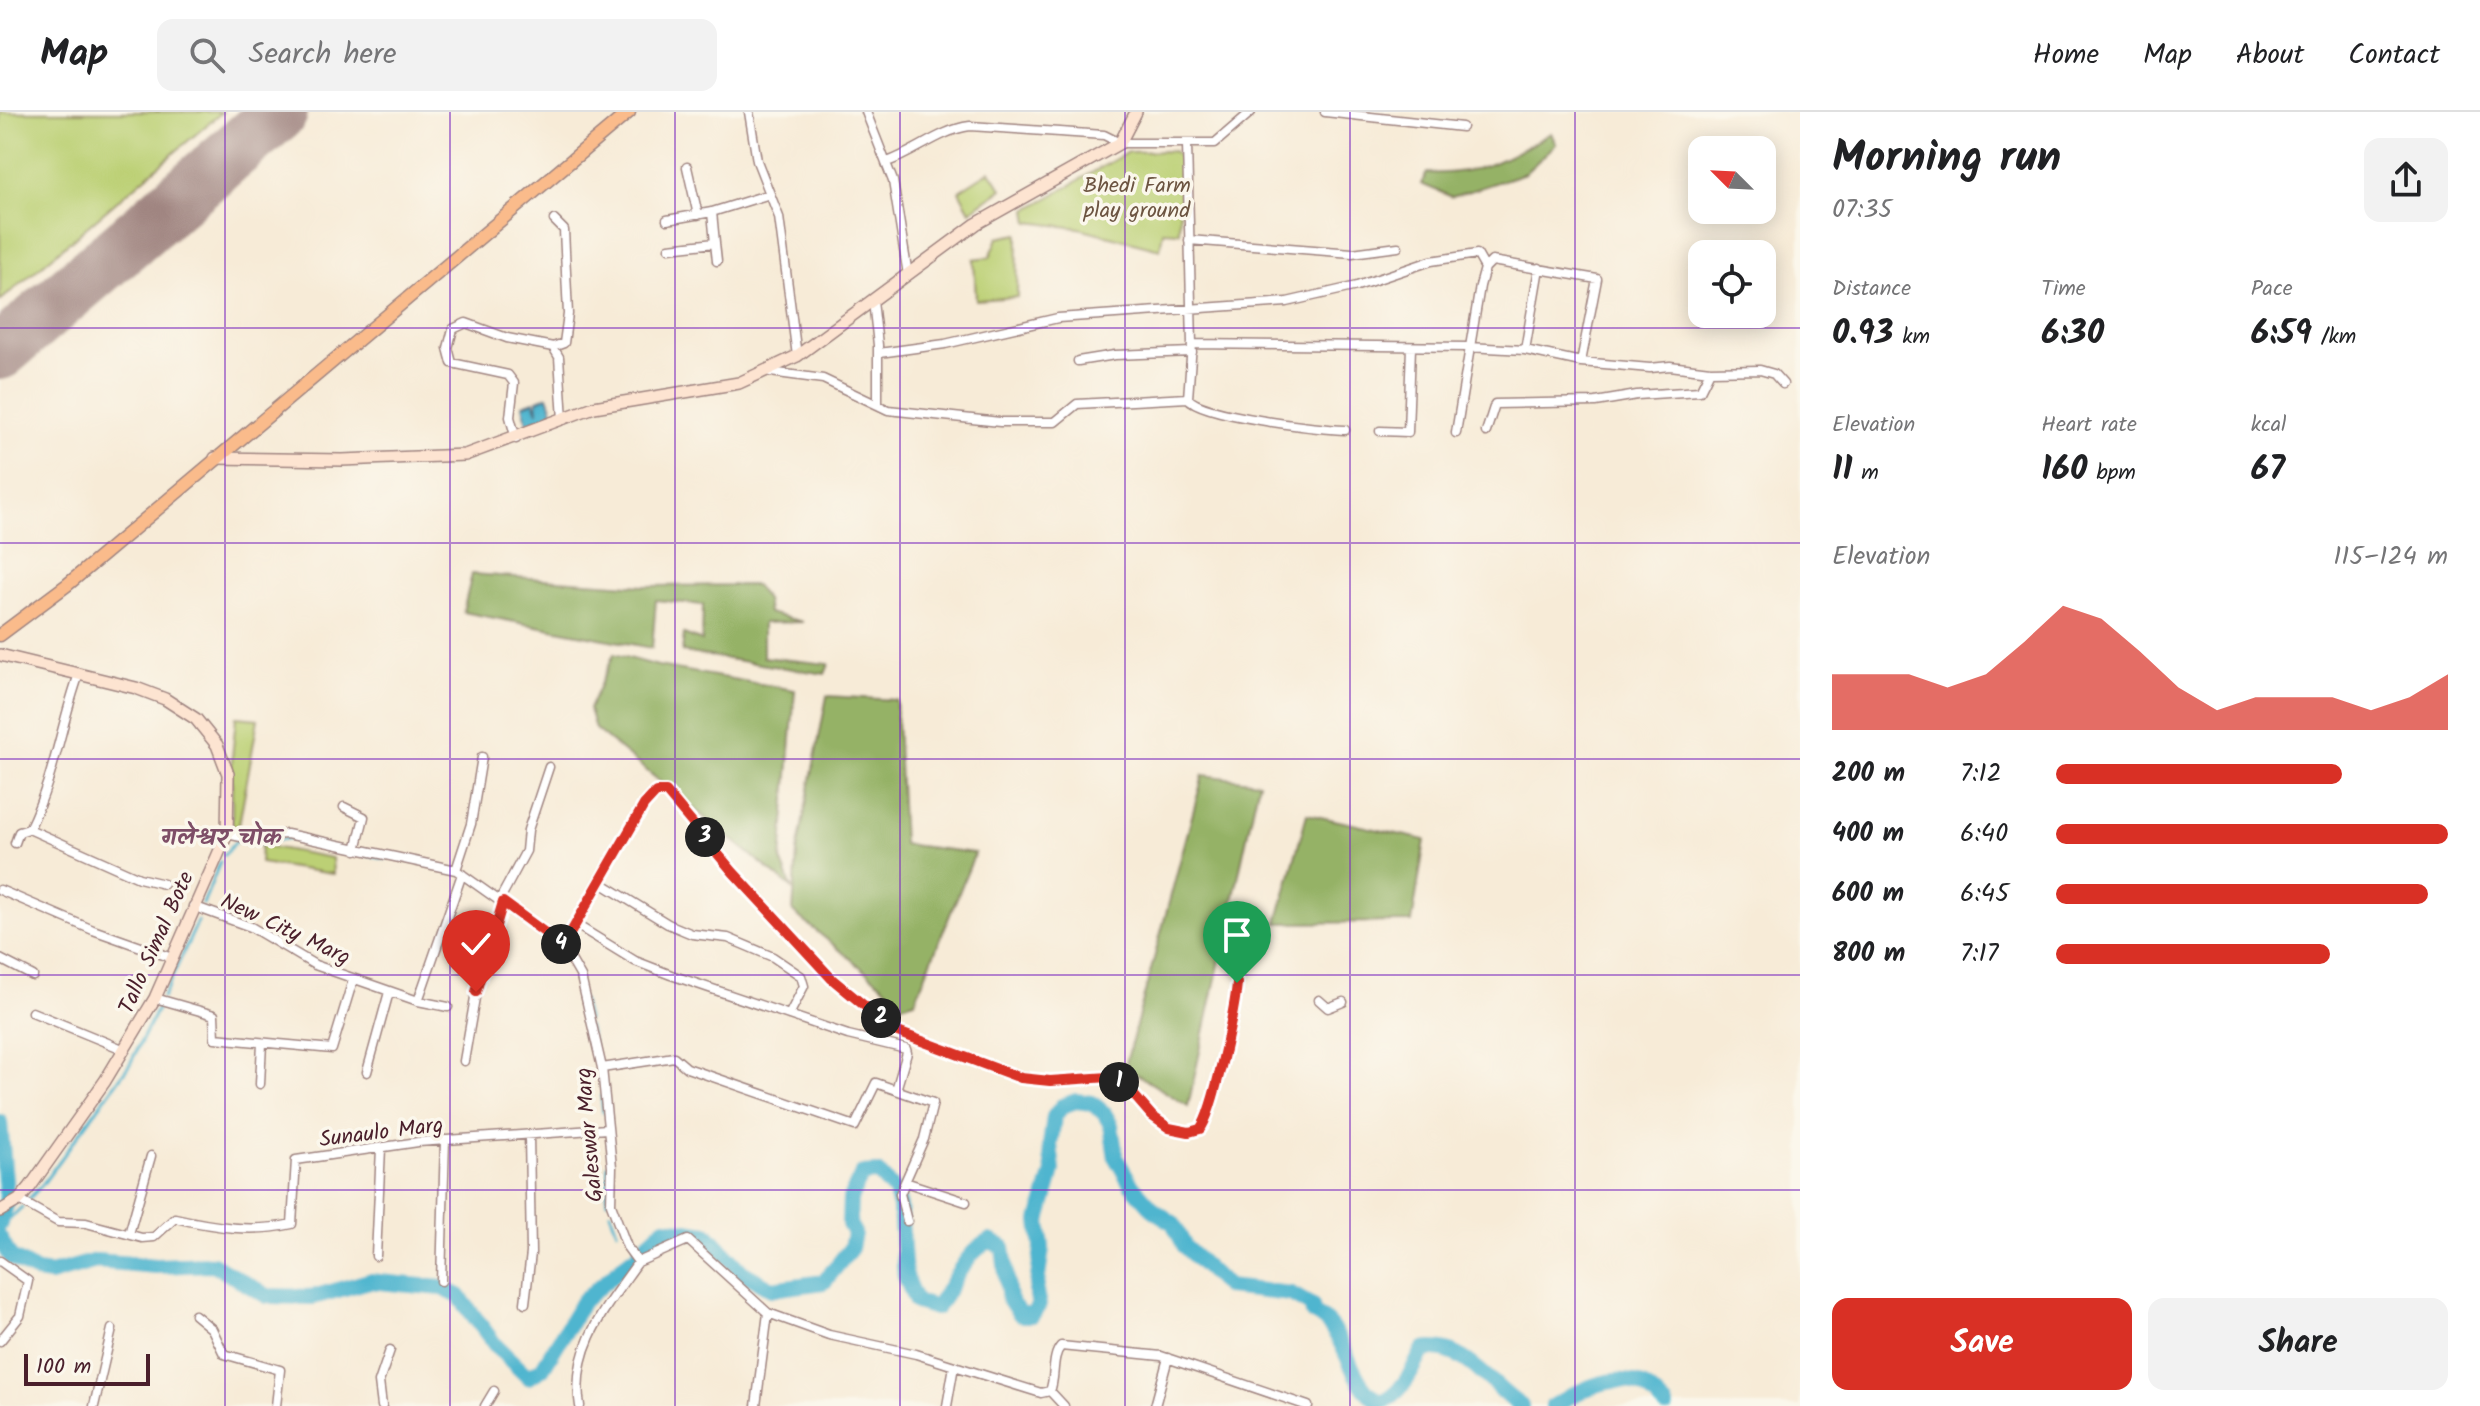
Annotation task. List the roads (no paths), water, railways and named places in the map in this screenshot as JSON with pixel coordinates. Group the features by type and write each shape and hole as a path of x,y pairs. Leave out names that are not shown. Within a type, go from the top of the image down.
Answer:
{"main road":[{"path":"0,635 67,585 629,112"}],"street":[{"path":"749,112 757,161 779,217 797,356"},
{"path":"866,112 893,181 908,275"},
{"path":"215,458 342,460 465,455 516,439 594,407 739,383 797,356 976,224 1120,143 1136,112"},
{"path":"887,162 913,153 955,128 970,126 1104,135 1120,143 1215,143 1251,112"},
{"path":"1325,112 1462,127"},
{"path":"1187,144 1192,348 1188,398"},
{"path":"687,167 698,215"},
{"path":"667,220 712,212 770,194"},
{"path":"712,212 717,261"},
{"path":"516,439 510,417 514,383 508,375 452,363 448,348 453,329 466,323 507,338 553,347 564,343 568,314 564,230 554,220"},
{"path":"1189,240 1352,253 1398,247"},
{"path":"669,248 715,243"},
{"path":"879,353 945,344 1058,318 1287,302 1357,286 1431,261 1461,255 1477,254 1485,268"},
{"path":"1456,433 1468,347 1477,320 1476,306 1485,268 1492,261 1597,279 1581,362"},
{"path":"1525,350 1539,268"},
{"path":"873,301 879,353 878,405"},
{"path":"553,347 559,357 563,420"},
{"path":"1380,431 1408,432 1411,347"},
{"path":"1078,361 1192,348 1468,347 1525,350 1581,362 1710,371 1760,370 1774,374 1783,384"},
{"path":"766,372 786,371 823,379 888,410 1000,422 1055,422 1077,404 1188,398 1200,406 1254,420 1345,430"},
{"path":"1486,432 1495,404 1596,402 1637,395 1700,391 1710,371"},
{"name":"Tallo Simal Bote","path":"0,655 165,699 196,719 217,745 228,774 227,834 155,998 125,1050 15,1202 0,1211"},
{"path":"29,829 58,755 79,674"},
{"path":"418,1001 459,872 482,757"},
{"path":"464,1061 476,992 502,901 526,851 528,830 549,767"},
{"path":"563,946 578,926 644,805 656,792 666,792 733,872 832,979 895,1031 1021,1078 1050,1081 1109,1077 1126,1086 1159,1122 1176,1131 1200,1129 1210,1113 1222,1050 1234,1013 1237,983"},
{"path":"344,807 364,817 356,850"},
{"path":"15,843 19,832 29,829 139,878 164,884"},
{"name":"Galeswar Marg","path":"227,834 241,837 287,834 459,872 563,946 581,977 602,1068 612,1167 611,1204 627,1247 638,1262"},
{"path":"601,883 668,924 692,934 728,938 773,957 801,976 804,986 789,1015"},
{"path":"0,890 93,930 172,958"},
{"name":"New City Marg","path":"193,906 251,927 315,965 389,992 448,1007"},
{"path":"578,926 648,967 789,1015 906,1049 896,1090"},
{"path":"0,959 33,976"},
{"path":"155,998 214,1015 215,1038 332,1049 353,980"},
{"path":"367,1072 389,992"},
{"path":"1319,1000 1328,1008 1343,1002"},
{"path":"32,1012 125,1050"},
{"path":"260,1084 262,1043"},
{"path":"602,1068 674,1057 699,1073 855,1126 876,1083 933,1103 924,1139 900,1194 907,1221"},
{"name":"Sunaulo Marg","path":"15,1202 58,1222 86,1223 154,1237 175,1218 235,1229 292,1224 296,1160 445,1140 607,1129"},
{"path":"525,1303 531,1253 529,1135"},
{"path":"441,1281 445,1140"},
{"path":"376,1256 381,1148"},
{"path":"129,1234 151,1156"},
{"path":"905,1182 966,1202"},
{"path":"580,1406 580,1358 597,1319 638,1262 688,1240 768,1313 829,1335 916,1354 1041,1393 1050,1391"},
{"path":"0,1261 28,1281 20,1316 0,1341"},
{"path":"756,1406 768,1313"},
{"path":"195,1315 212,1329 224,1354 280,1370 276,1406"},
{"path":"94,1406 112,1329"},
{"path":"1050,1391 1056,1352 1061,1346 1168,1358 1308,1406"},
{"path":"382,1406 379,1382 390,1350"},
{"path":"1155,1406 1168,1358"},
{"path":"947,1406 954,1366"},
{"path":"485,1406 494,1391"},
{"path":"1050,1391 1064,1406"}],"water":[{"path":"548,396 554,413 527,423 523,405 534,401 538,412 537,400"}],"waterway":[{"path":"224,855 237,840 250,844 291,838"},
{"path":"314,844 385,859"},
{"path":"203,904 220,862"},
{"path":"163,997 198,921"},
{"path":"550,942 565,956"},
{"path":"582,999 587,1019"},
{"path":"26,1202 42,1185 130,1064 159,1005"},
{"path":"588,1026 593,1045"},
{"path":"601,1096 603,1112"},
{"path":"640,1251 665,1228 707,1234 742,1272 772,1289 824,1282 851,1248 854,1233 849,1224 850,1199 862,1174 878,1173 896,1193 900,1207 905,1276 916,1302 936,1308 966,1261 990,1241 1003,1247 1009,1300 1021,1315 1032,1315 1039,1305 1036,1292 1042,1248 1039,1221 1053,1171 1050,1145 1054,1117 1062,1106 1076,1101 1092,1103 1104,1113 1111,1125 1116,1158 1131,1184 1154,1210 1173,1223 1185,1247 1227,1287 1291,1294 1312,1306 1313,1313 1334,1332 1360,1383 1369,1394 1381,1402 1388,1399 1401,1387 1423,1350 1438,1349 1464,1359 1521,1406"},
{"path":"0,1122 7,1202 0,1224"},
{"path":"607,1201 608,1165"},
{"path":"0,1228 22,1207"},
{"path":"610,1212 617,1231"},
{"path":"0,1238 10,1257 37,1272 50,1274 96,1261 156,1266 213,1264 267,1296 313,1297 369,1281 442,1288 459,1296 496,1346 528,1377 542,1369 583,1301 631,1259"},
{"path":"1553,1406 1596,1385 1619,1381 1645,1387 1666,1406"}],"district":[{"name":"गलेश्वर चोक","path":"221,837"}],"park label":[{"name":"Bhedi Farm play ground","path":"1137,196"}]}
